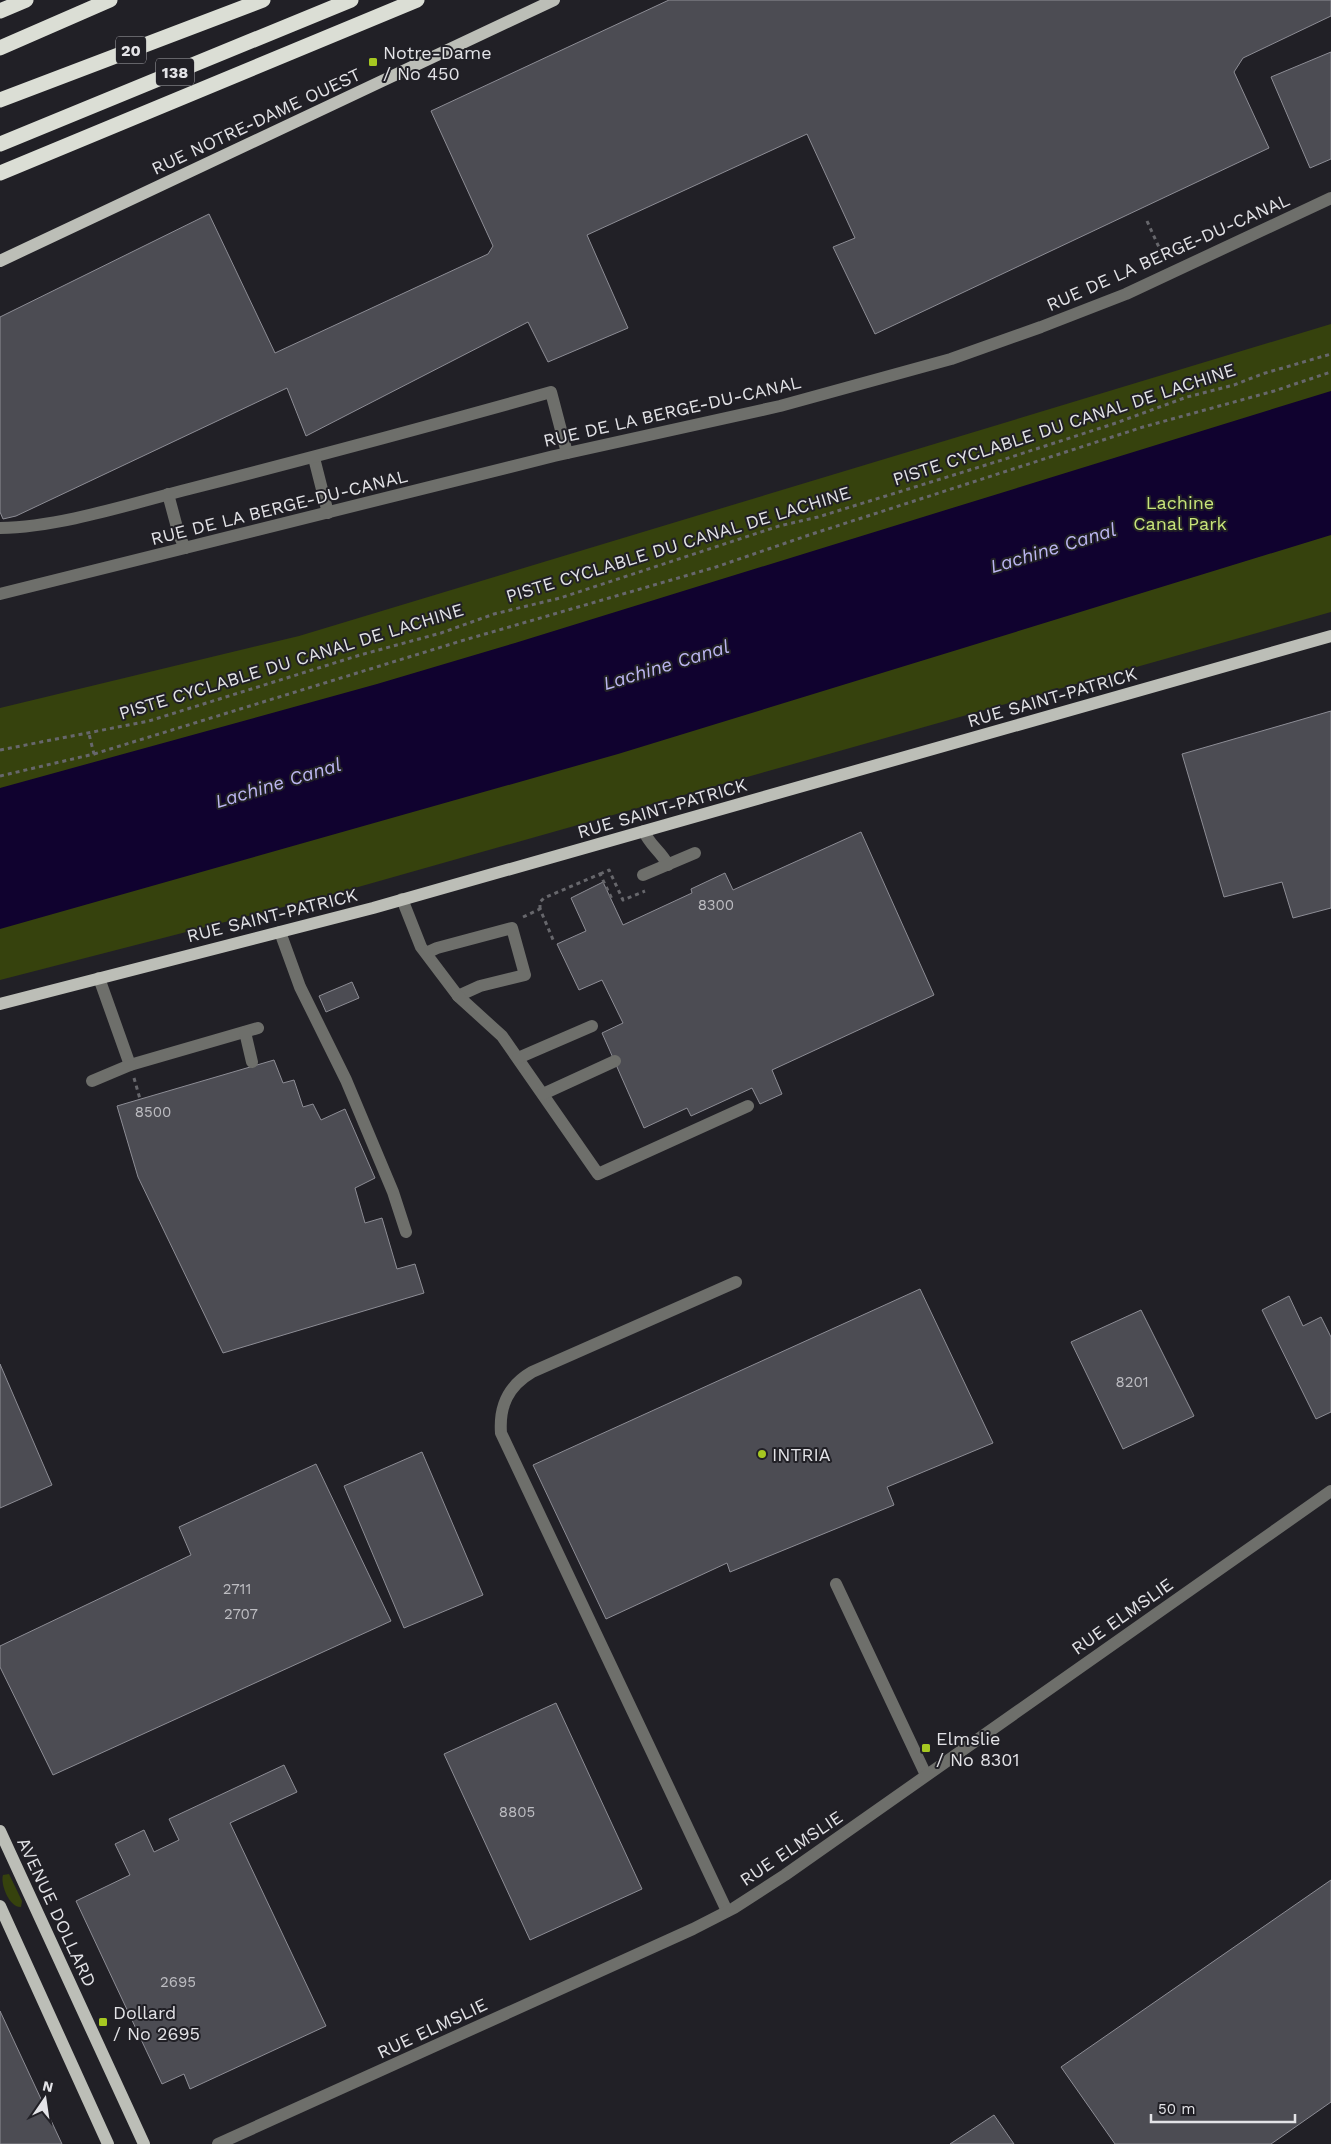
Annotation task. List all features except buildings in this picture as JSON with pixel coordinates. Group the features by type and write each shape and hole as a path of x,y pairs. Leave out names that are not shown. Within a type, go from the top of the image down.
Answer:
{"highway":[{"path":"0,11 26,0"},
{"path":"0,48 110,0"},
{"name":"20","path":"0,100 263,0"},
{"name":"138","path":"0,144 350,0"},
{"path":"0,173 417,0"}],"main road":[{"name":"RUE NOTRE-DAME OUEST","path":"0,261 554,0"},
{"name":"RUE SAINT-PATRICK","path":"0,1004 402,900 1331,636"},
{"name":"AVENUE DOLLARD","path":"0,1831 144,2144"},
{"path":"0,1906 108,2144"}],"street":[{"path":"60,22 120,0"},
{"name":"RUE DE LA BERGE-DU-CANAL","path":"0,594 567,453 780,406 960,356 1126,294 1331,198"},
{"path":"0,528 52,523 314,458 550,392 567,453"},
{"path":"314,458 328,512"},
{"path":"168,494 185,548"},
{"path":"644,831 649,843 664,857 668,865"},
{"path":"643,875 695,853"},
{"path":"402,900 417,940 426,953 458,996 502,1036 598,1174 748,1106"},
{"path":"426,953 437,948 512,928 525,975 480,986 458,996"},
{"path":"280,932 300,987 346,1080 393,1192 406,1232"},
{"path":"99,978 130,1065"},
{"path":"518,1058 592,1026"},
{"path":"92,1081 130,1065 258,1028"},
{"path":"245,1032 252,1062"},
{"path":"543,1094 615,1061"},
{"path":"727,1911 501,1433 500,1418 503,1404 511,1388 519,1380 532,1372 736,1282"},
{"name":"RUE ELMSLIE","path":"218,2144 727,1911 785,1875 1331,1491"},
{"path":"836,1584 926,1775"}],"path":[{"path":"1147,221 1162,254"},
{"name":"PISTE CYCLABLE DU CANAL DE LACHINE","path":"0,750 149,721 360,655 441,633 494,614 560,598 779,526 818,517 1012,457 1187,397 1331,354"},
{"path":"0,776 94,754 461,641 716,568 818,532 1144,427 1331,372"},
{"path":"89,734 94,754"},
{"path":"554,942 540,909 540,902 544,898 609,870 622,900 648,889"},
{"path":"600,874 612,899"},
{"path":"525,916 540,909"},
{"path":"130,1065 140,1099"}],"green space":[{"name":"Lachine Canal Park","path":"1331,324 1331,612 330,895 0,980 0,708 299,636"},
{"path":"9,1874 22,1901 21,1907 13,1904 4,1889 3,1875"}],"water":[{"name":"Lachine Canal","path":"1331,391 1331,535 618,754 0,929 0,788 377,684 515,643"}],"place":[{"name":"Notre-Dame / No 450","path":"373,62"},
{"name":"INTRIA","path":"762,1454"},
{"name":"Elmslie / No 8301","path":"926,1748"},
{"name":"Dollard / No 2695","path":"103,2022"}]}
